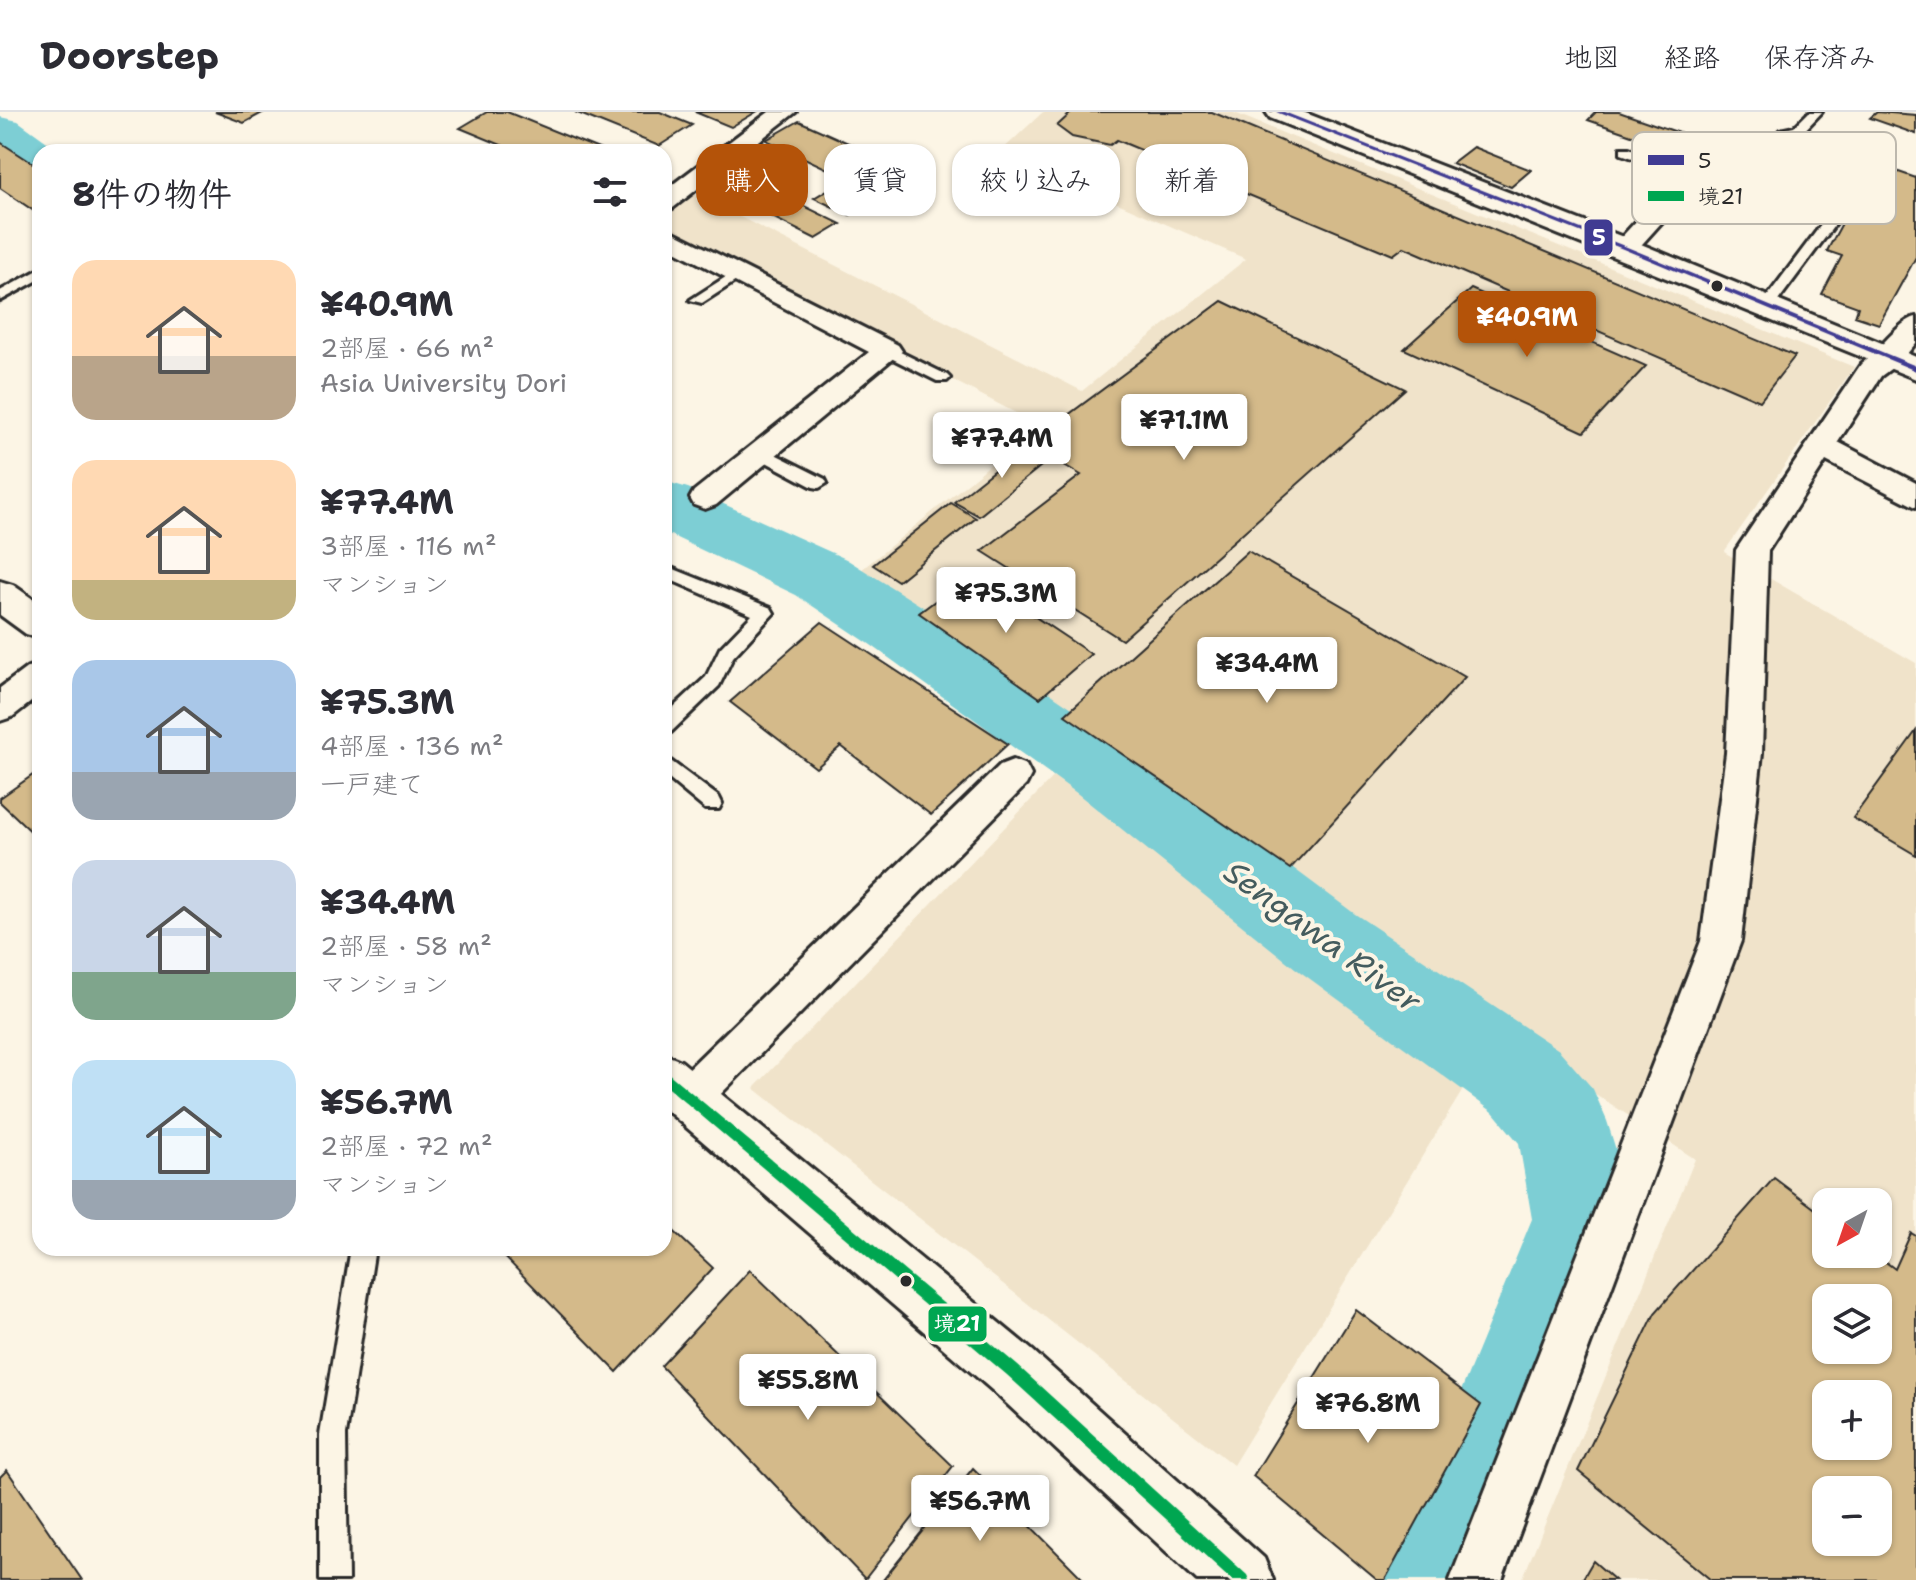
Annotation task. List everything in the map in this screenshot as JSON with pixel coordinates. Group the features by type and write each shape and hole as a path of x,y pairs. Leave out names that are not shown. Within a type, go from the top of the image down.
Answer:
{"street":[{"path":"672,197 784,112"},
{"path":"1279,112 1625,248 1903,362"},
{"path":"1625,248 1647,224"},
{"path":"672,239 888,351 705,498"},
{"path":"1903,362 1916,325"},
{"path":"1476,1580 1721,941 1744,753 1752,550 1786,493 1822,446 1871,370 1903,362"},
{"path":"1822,446 1916,496"},
{"path":"0,595 32,618"},
{"path":"0,707 32,682"},
{"path":"1013,775 677,1087 1012,1370 1242,1580"}],"lane":[{"path":"1789,132 1798,130 1816,112"},
{"path":"1625,151 1632,153"},
{"path":"1767,306 1828,224"},
{"path":"697,300 740,274"},
{"path":"0,297 32,278"},
{"path":"888,351 942,378"},
{"path":"761,452 819,483"},
{"path":"672,574 765,613 726,653 713,681 672,719"},
{"path":"672,770 712,803"},
{"path":"334,1580 333,1435 362,1256"}],"shaded area":[{"path":"1043,112 1232,112 1854,367 1724,552 1916,663 1916,1580 1522,1580 1695,1159 1499,1031 1233,1465 754,1088 1087,742 855,575 1039,425 672,234 672,209 693,193 696,195 696,216 738,216 1082,391 1246,259 1147,216 1248,216 1248,144 1136,144 1136,211 1120,204 1120,144 1009,144"}],"building":[{"path":"215,112 264,112 244,123"},
{"path":"487,112 507,112 586,144 499,144 460,128"},
{"path":"575,112 660,112 692,125 662,144 654,144"},
{"path":"695,112 756,112 731,127"},
{"path":"1072,112 1212,112 1795,356 1760,401 1404,247 1393,255 1248,195 1248,144 1136,144 1136,148 1117,140 1105,144 1072,137 1057,126"},
{"path":"1596,112 1619,112 1677,132 1632,132 1632,135 1588,120"},
{"path":"1877,112 1916,115 1916,134 1870,118"},
{"path":"799,121 850,144 824,144 824,167 808,160 808,144 775,144 766,140"},
{"path":"0,142 32,163 32,210 0,188"},
{"path":"1473,147 1531,170 1511,187 1452,163"},
{"path":"1896,171 1916,178 1916,257 1879,324 1855,316 1858,307 1822,294 1842,256 1827,251 1842,224 1896,224"},
{"path":"824,192 824,203 814,198"},
{"path":"808,208 841,224 816,239 770,216 808,216"},
{"path":"1471,289 1646,366 1584,432 1404,349"},
{"path":"1222,301 1405,389 1122,640 982,551 1081,475 1029,444"},
{"path":"1026,445 1051,458 979,516 954,502"},
{"path":"951,503 976,518 898,581 873,565"},
{"path":"1248,551 1465,677 1290,869 1065,715"},
{"path":"971,574 1091,654 1040,698 919,613"},
{"path":"822,622 1008,744 931,815 841,746 816,768 730,702"},
{"path":"1916,731 1916,855 1853,818"},
{"path":"32,776 32,832 0,802 0,798"},
{"path":"1774,1178 1812,1206 1812,1268 1895,1269 1911,1233 1916,1236 1916,1580 1711,1580 1578,1471 1655,1313"},
{"path":"672,1230 713,1268 617,1372 504,1256 672,1256"},
{"path":"750,1270 953,1466 865,1579 661,1366"},
{"path":"1356,1310 1481,1405 1385,1580 1377,1580 1253,1476"},
{"path":"973,1468 1084,1580 883,1580"},
{"path":"7,1470 82,1580 0,1580 0,1477"},
{"path":"1593,1561 1615,1580 1582,1580"}],"waterway":[{"name":"Sengawa River","path":"0,132 32,154"},
{"name":"Sengawa River","path":"672,508 821,577 897,626 1106,772 1325,941 1526,1081 1560,1121 1573,1166 1581,1219 1440,1580"}],"transit line":[{"name":"5","path":"1279,112 1625,248 1916,369"},
{"name":"境21","path":"672,1084 1012,1370 1242,1580"}]}
